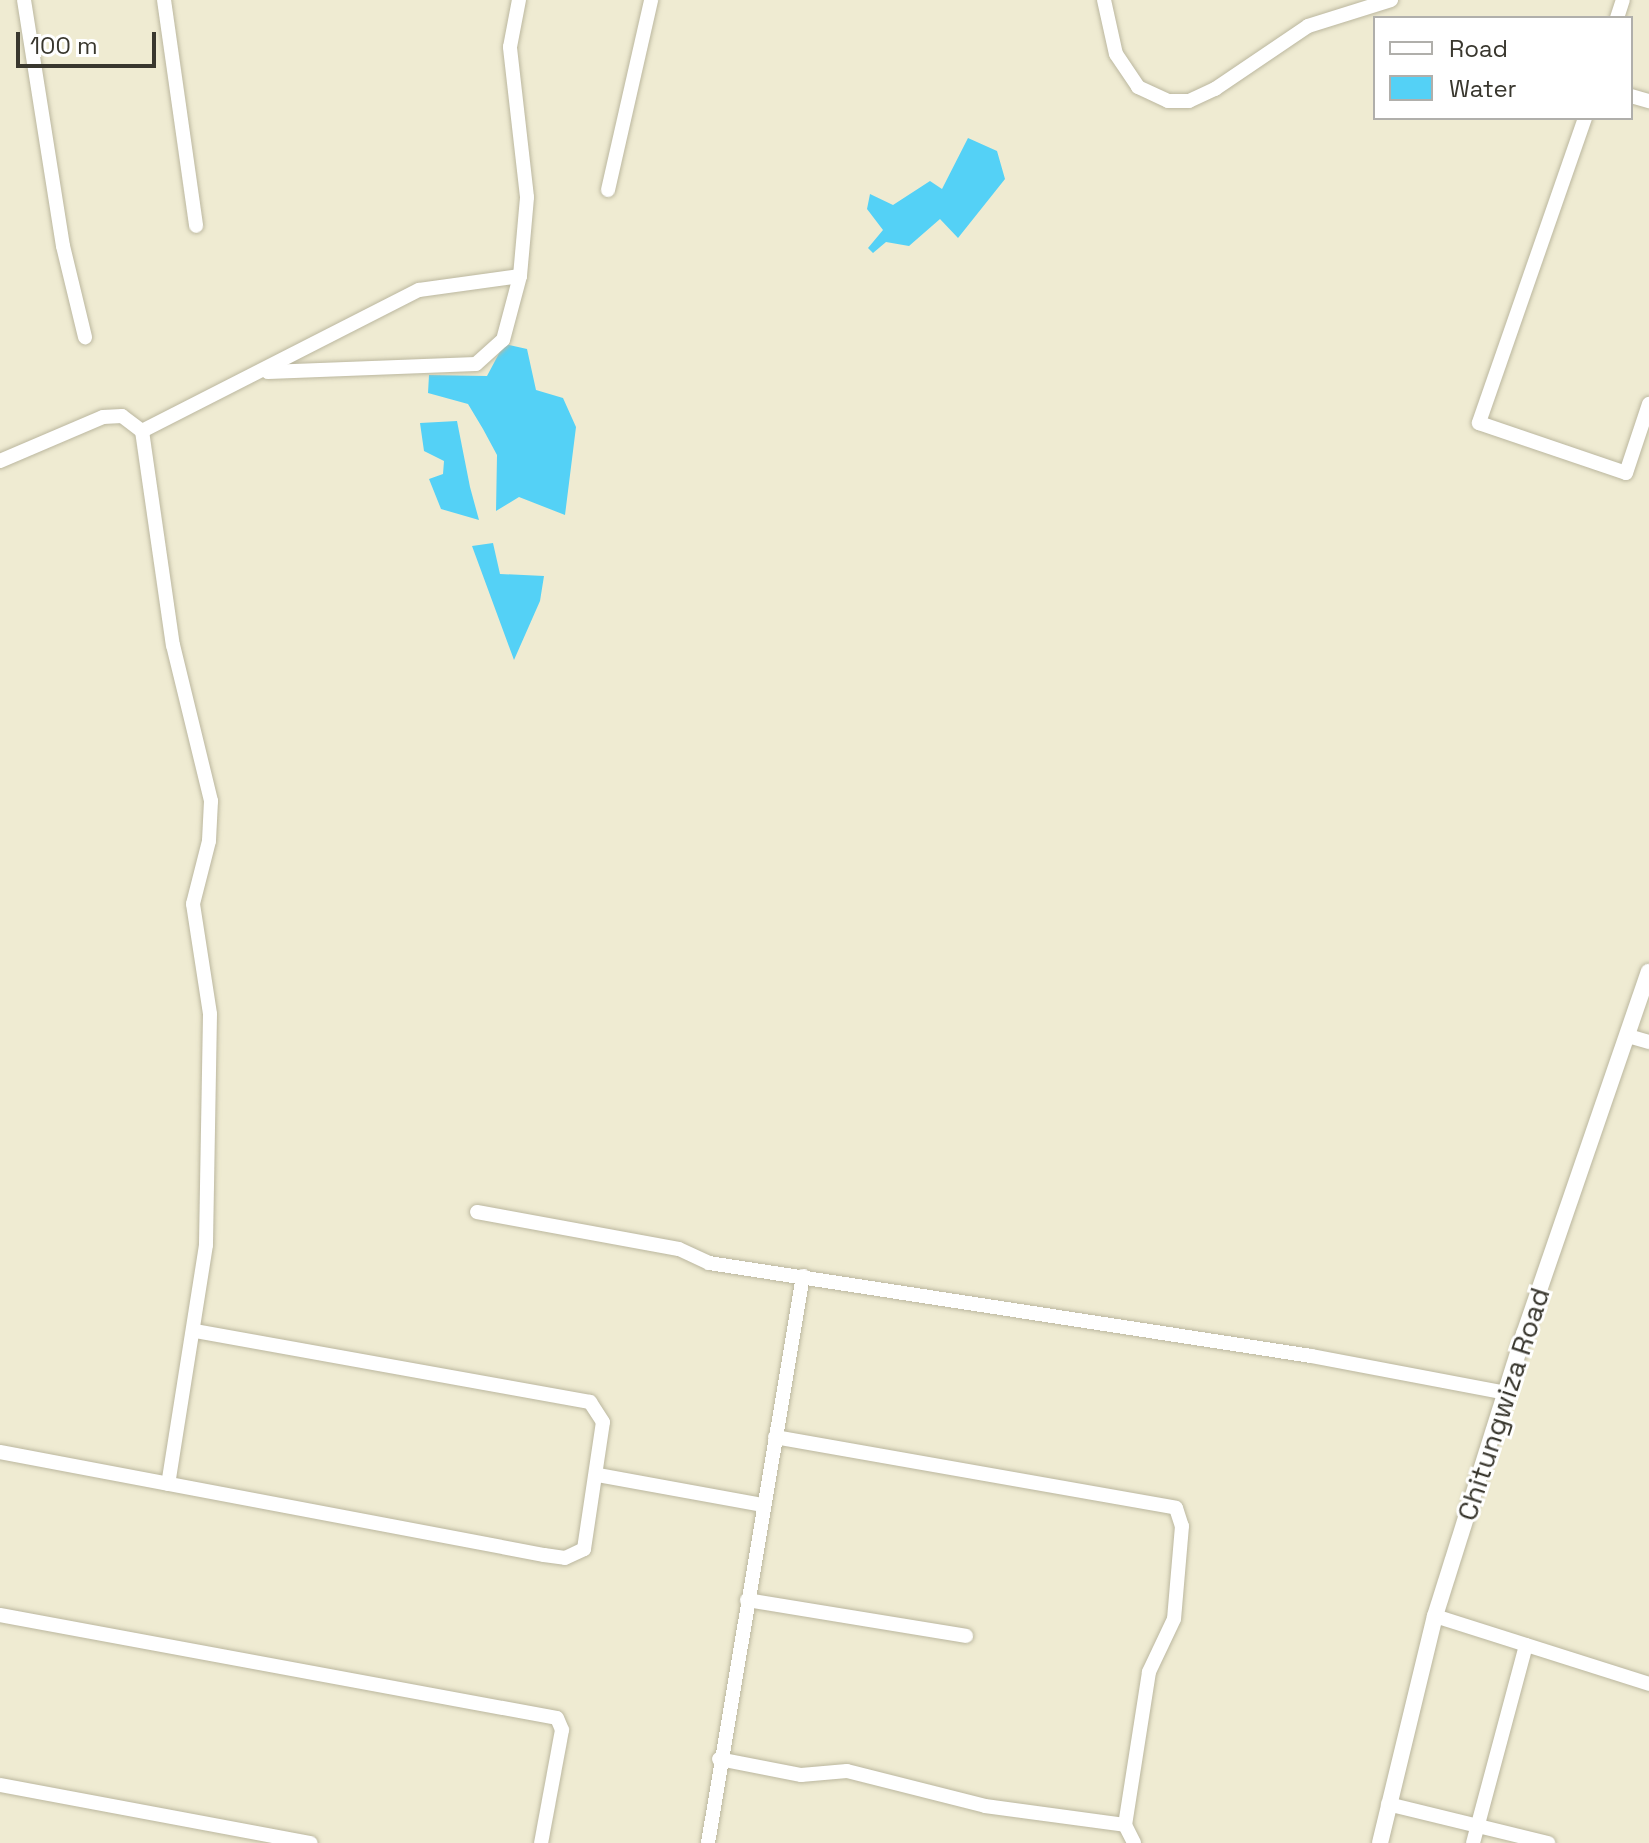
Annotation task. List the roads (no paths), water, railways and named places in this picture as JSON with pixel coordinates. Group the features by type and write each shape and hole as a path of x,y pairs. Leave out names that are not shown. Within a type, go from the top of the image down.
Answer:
{"main road":[{"name":"Chitungwiza Road","path":"1380,1843 1435,1616 1506,1393 1649,972"}],"street":[{"path":"24,0 63,246 85,337"},
{"path":"164,0 196,226"},
{"path":"261,373 476,364 503,340 520,276 527,197 510,47 519,0"},
{"path":"608,190 651,0"},
{"path":"1104,0 1116,54 1138,87 1168,101 1189,101 1215,89 1308,26 1391,0"},
{"path":"1584,120 1479,423 1626,473 1649,404"},
{"path":"142,431 419,290 520,276"},
{"path":"0,461 103,417 122,416 142,431 173,645 211,801 209,841 193,904 210,1014 206,1245 197,1331 168,1484"},
{"path":"1628,1036 1649,1042"},
{"path":"477,1212 679,1249 709,1263 1311,1356 1506,1393"},
{"path":"708,1843 719,1759 803,1276"},
{"path":"0,1452 565,1558 579,1553 588,1543 603,1422 590,1402 197,1331"},
{"path":"775,1437 1176,1508 1182,1519 1174,1619 1149,1672 1125,1825 1134,1843"},
{"path":"598,1475 763,1505"},
{"path":"747,1600 966,1636"},
{"path":"0,1615 557,1718 562,1730 541,1843"},
{"path":"1435,1616 1649,1684"},
{"path":"1473,1843 1526,1645"},
{"path":"719,1759 801,1775 847,1771 985,1806 1125,1825"},
{"path":"0,1785 311,1843"},
{"path":"1388,1804 1548,1843"}],"water":[{"path":"968,138 997,151 1005,179 958,238 940,219 909,246 886,242 873,253 868,248 883,230 867,209 870,194 893,205 930,181 942,189"},
{"path":"504,344 527,349 536,390 563,398 576,427 565,515 519,497 496,511 497,455 483,429 468,404 428,393 429,375 487,376"},
{"path":"457,421 479,520 441,509 429,479 443,474 444,461 424,451 420,423"},
{"path":"493,543 500,574 544,576 540,601 514,660 472,546"}]}
